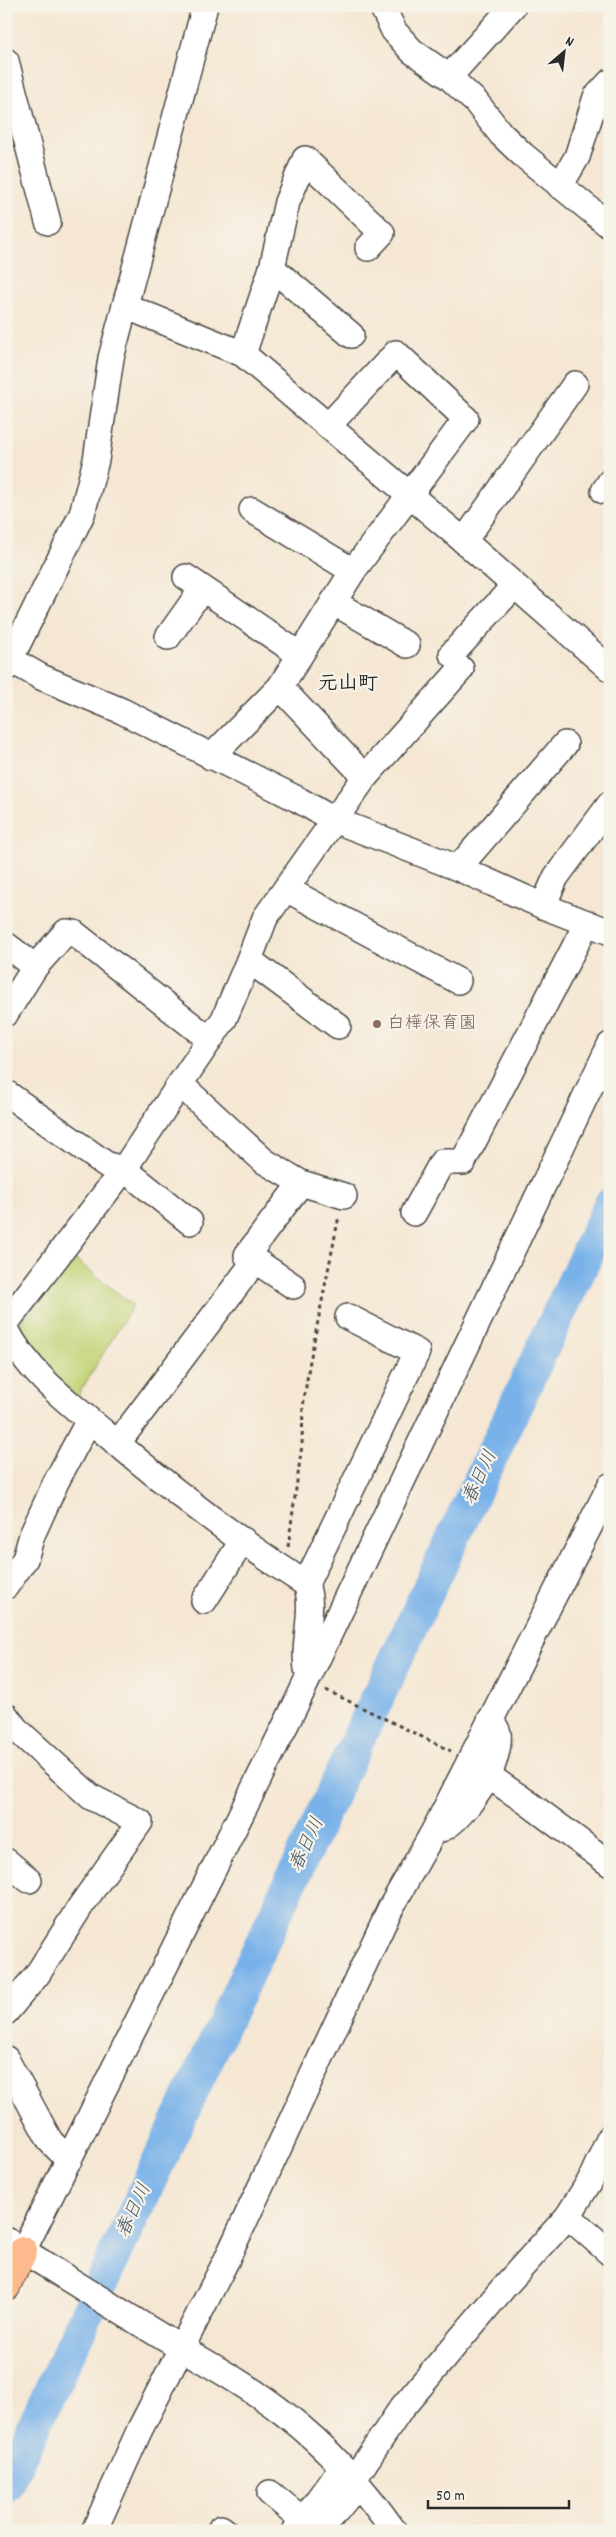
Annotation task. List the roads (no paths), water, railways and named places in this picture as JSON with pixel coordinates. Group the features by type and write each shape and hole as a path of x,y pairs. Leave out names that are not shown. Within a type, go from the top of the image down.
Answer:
{"main road":[{"path":"6,2287 24,2252"}],"street":[{"path":"205,6 111,358 96,460 82,514 8,664 122,711 297,799 334,820 458,868 543,906 599,928 463,1162 442,1162 414,1213"},
{"path":"382,6 394,31 412,51 449,77 476,102 501,134 560,186 610,226"},
{"path":"449,77 514,6"},
{"path":"6,61 48,222"},
{"path":"560,186 577,157 596,97 610,82"},
{"path":"243,354 272,268 287,202 305,159 382,233 368,248"},
{"path":"272,268 351,335"},
{"path":"124,306 243,354 464,541 610,669"},
{"path":"211,757 280,687 353,571 408,494 466,418 396,353 328,426"},
{"path":"464,541 574,384"},
{"path":"252,510 353,571"},
{"path":"168,637 194,583 300,655"},
{"path":"6,1323 124,1169 209,1039 224,1020 265,918 365,777 514,586"},
{"path":"333,602 407,645"},
{"path":"280,687 365,777"},
{"path":"458,868 565,744"},
{"path":"543,906 556,877 610,804"},
{"path":"286,889 458,981"},
{"path":"6,1013 36,967 66,932 74,933 209,1039"},
{"path":"6,945 36,967"},
{"path":"249,960 338,1026"},
{"path":"394,2531 348,2473 311,2436 285,2414 24,2252 69,2160 314,1682 610,1046"},
{"path":"180,1084 264,1161 302,1183 344,1196"},
{"path":"6,1093 106,1165 124,1169 190,1222"},
{"path":"293,1286 247,1255 302,1183"},
{"path":"117,1444 255,1261"},
{"path":"306,1584 417,1352 348,1317"},
{"path":"6,1329 22,1356 40,1378 117,1444 186,1499 306,1584 311,1597 306,1663 314,1682"},
{"path":"6,1586 25,1559 32,1535 56,1482 89,1420"},
{"path":"96,2528 178,2346 226,2261 390,1909 434,1831 610,1486"},
{"path":"204,1601 243,1540"},
{"path":"6,1716 16,1729 91,1797 140,1822 80,1907 37,1975 6,2012"},
{"path":"434,1831 447,1827 458,1817 488,1778 498,1742 498,1732 490,1720"},
{"path":"488,1778 496,1781 528,1803 610,1864"},
{"path":"6,1861 29,1880"},
{"path":"6,2059 50,2141 69,2160"},
{"path":"270,2494 306,2527 401,2409 568,2216 590,2182 610,2137"},
{"path":"568,2216 610,2253"}],"waterway":[{"name":"春日川","path":"6,2485 610,1205"}],"place":[{"name":"白樺保育園","path":"377,1024"}],"district":[{"name":"元山町","path":"348,685"}]}
